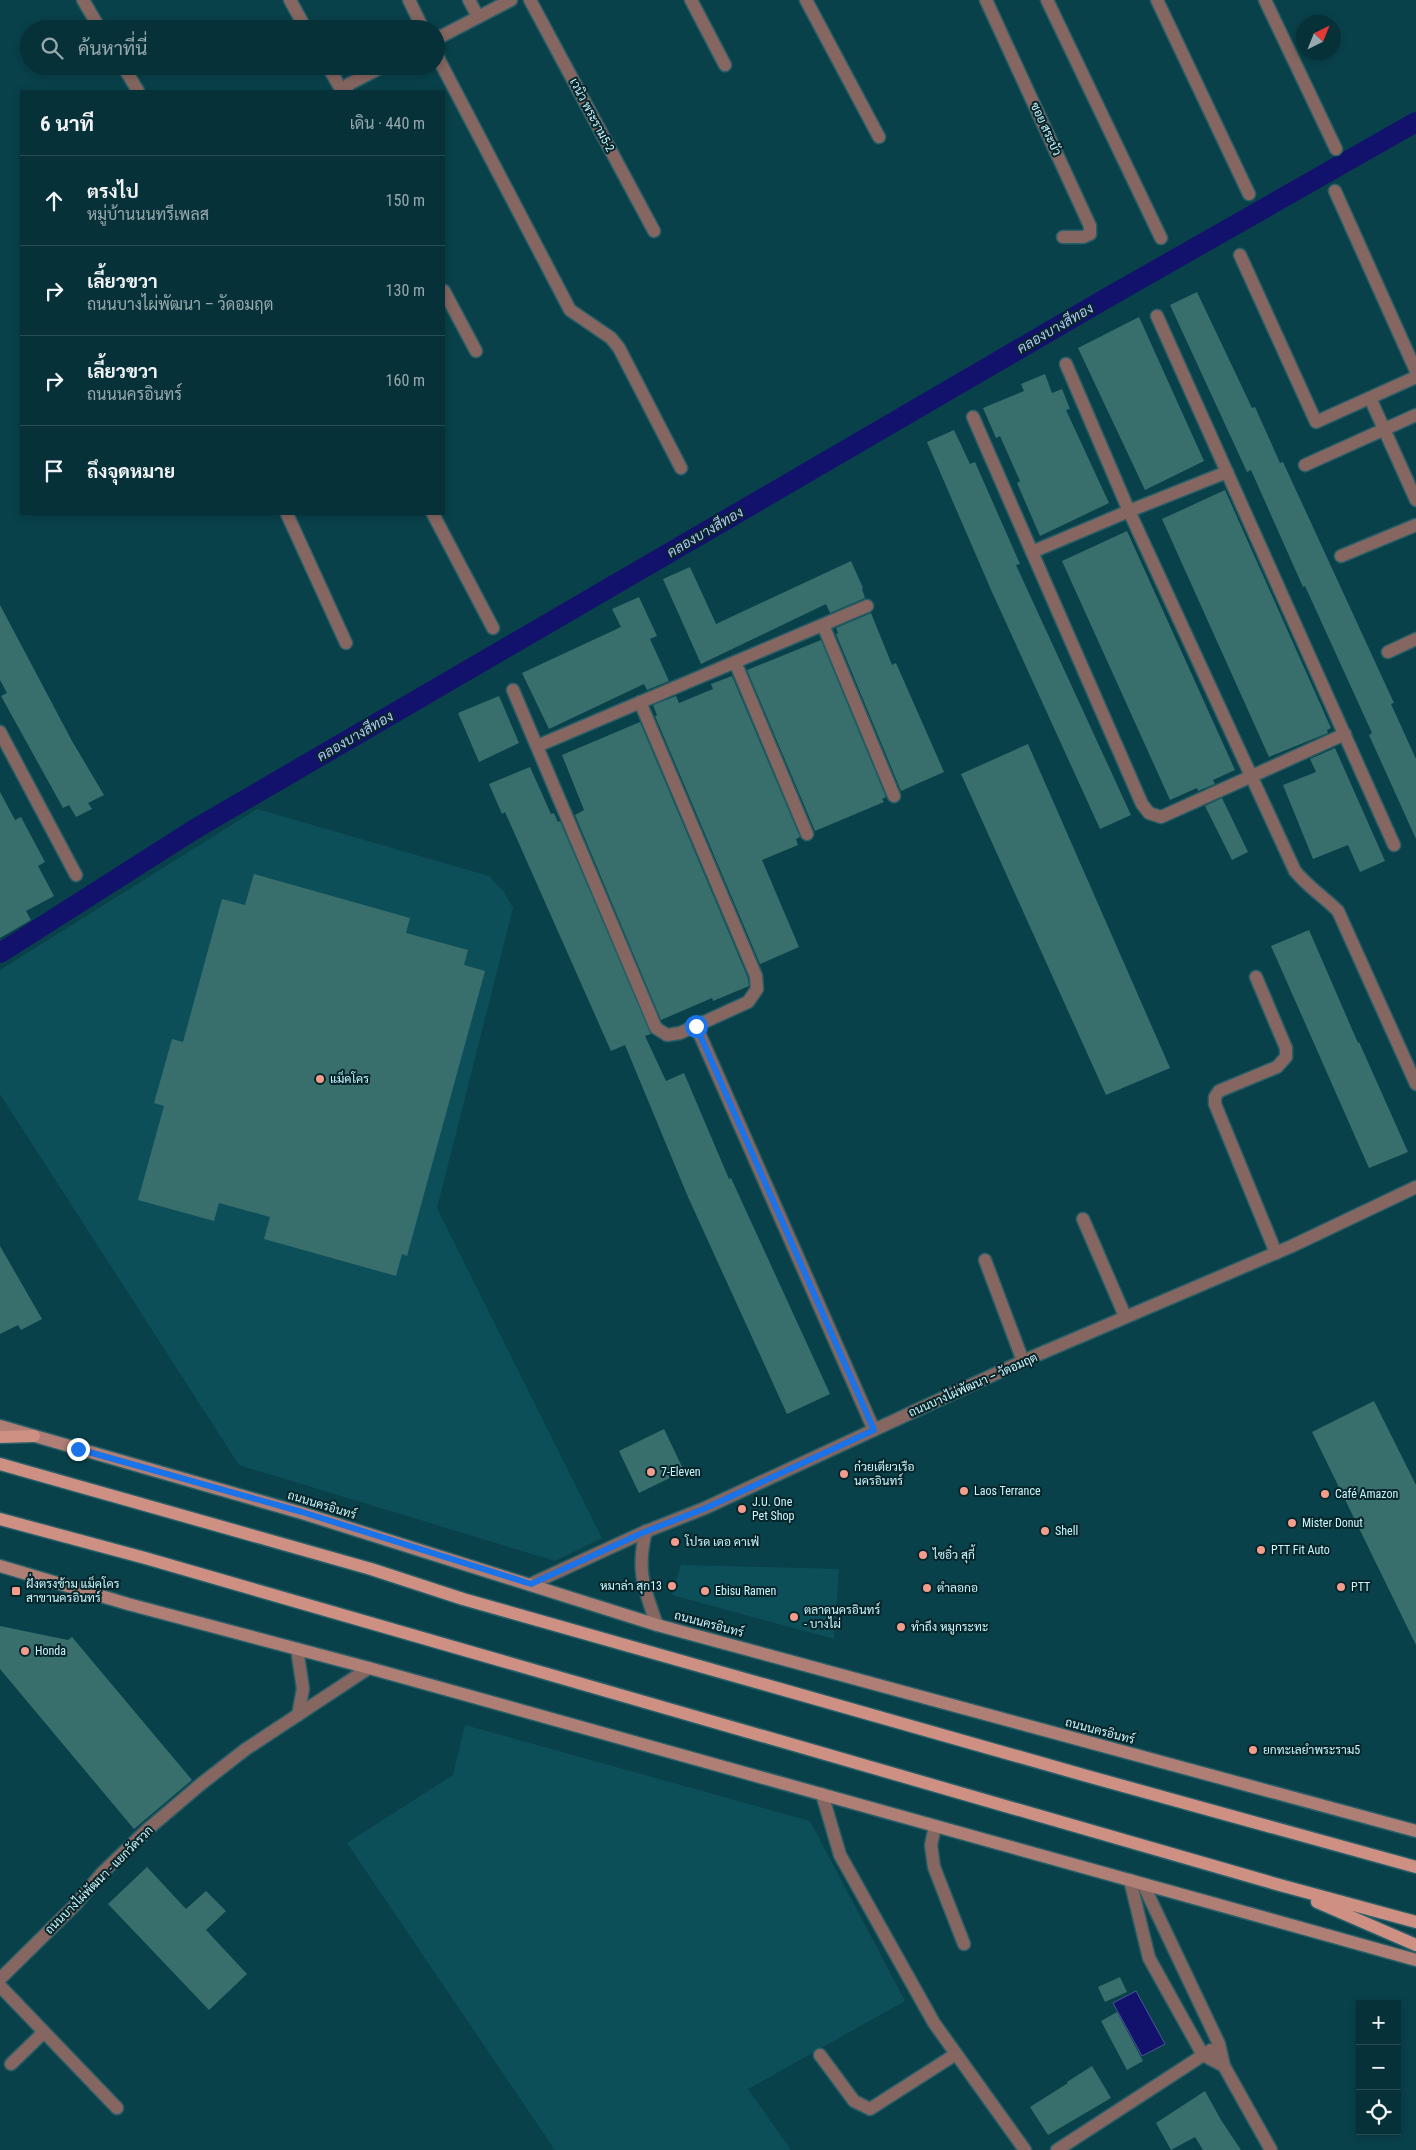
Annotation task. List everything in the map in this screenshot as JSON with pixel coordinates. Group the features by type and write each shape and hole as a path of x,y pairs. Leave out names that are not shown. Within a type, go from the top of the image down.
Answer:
{"main road":[{"name":"ถนนนครอินทร์","path":"0,1426 302,1512 657,1624 1416,1831"},
{"path":"0,1437 34,1436"},
{"path":"0,1464 371,1569 463,1599 1416,1867"},
{"path":"0,1519 155,1561 1276,1884 1416,1922"},
{"path":"0,1566 128,1604 369,1668 1416,1960"},
{"path":"1276,1884 1416,1945"}],"street":[{"path":"83,0 95,20"},
{"path":"290,0 301,20"},
{"path":"408,0 418,20"},
{"path":"469,0 478,17"},
{"path":"445,34 511,0"},
{"name":"เวนิว พระราม5-2","path":"530,0 654,231"},
{"path":"691,0 725,65"},
{"path":"806,0 879,136"},
{"name":"ซอย สระบัว","path":"986,0 1090,226 1090,234 1083,237 1063,237"},
{"path":"1047,0 1161,238"},
{"path":"1157,0 1249,194"},
{"path":"1265,0 1336,149"},
{"path":"445,71 570,310 611,338 619,348 681,468"},
{"path":"128,75 137,90"},
{"path":"334,75 343,90"},
{"path":"345,90 349,84 366,75"},
{"path":"1335,191 1416,371"},
{"path":"1240,255 1316,422 1416,377"},
{"path":"445,293 476,351"},
{"path":"1157,316 1394,845"},
{"path":"1066,364 1129,511 1253,776 1295,871 1306,884 1325,898 1338,911 1416,1084"},
{"path":"1370,398 1416,500"},
{"path":"1305,465 1416,415"},
{"path":"973,417 1142,804 1149,813 1161,817 1345,734"},
{"path":"1032,552 1228,472"},
{"path":"287,515 346,643"},
{"path":"435,515 493,628"},
{"path":"1341,556 1416,525"},
{"path":"537,746 867,606"},
{"path":"823,625 894,796"},
{"path":"1388,652 1416,639"},
{"path":"735,662 807,834"},
{"path":"513,690 656,1028 667,1034 680,1033 748,1002 757,989 756,976 640,702"},
{"path":"0,732 76,875"},
{"path":"1256,978 1286,1048 1286,1057 1277,1067 1219,1091 1215,1097 1215,1104 1276,1253"},
{"path":"696,1026 874,1430"},
{"name":"ถนนบางไผ่พัฒนา – วัดอมฤต","path":"531,1584 646,1531 706,1508 1023,1361 1276,1253 1416,1187"},
{"path":"1083,1219 1125,1316"},
{"path":"985,1260 1023,1361"},
{"path":"646,1531 640,1552 640,1570 645,1591 657,1624"},
{"path":"297,1649 303,1688 298,1715"},
{"name":"ถนนบางไผ่พัฒนา - แยกวัดรวก","path":"0,1980 148,1829 201,1784 239,1755 369,1668"},
{"path":"822,1794 840,1855 934,2023 1025,2150"},
{"path":"935,1826 931,1845 934,1867 964,1944"},
{"path":"1136,1882 1219,2044 1224,2066 1271,2150"},
{"path":"1136,1882 1149,1958 1203,2055 1224,2066"},
{"path":"0,1986 117,2108"},
{"path":"11,2064 44,2032"},
{"path":"1056,2150 1219,2044"},
{"path":"820,2055 854,2101 870,2108 956,2054"}],"shaded area":[{"path":"257,809 489,876 504,892 513,908 437,1208 602,1538 555,1561 239,1465 0,1094 0,970"},
{"name":"ตลาดนครอินทร์ - บางไผ่","path":"681,1565 839,1569 834,1639 672,1595"},
{"path":"465,1725 810,1821 905,2001 748,2089 791,2150 555,2150 347,1843 453,1775"},
{"path":"1136,1991 1165,2044 1142,2056 1113,2003"}],"building":[{"path":"1197,292 1252,408 1255,407 1280,463 1283,462 1394,703 1391,704 1416,759 1416,839 1369,735 1372,733 1305,586 1303,587 1251,470 1247,472 1170,305"},
{"path":"1139,317 1204,461 1145,490 1078,348"},
{"path":"1045,374 1052,393 1062,389 1070,409 1066,410 1109,503 1040,536 1017,483 1020,481 1000,436 996,438 983,408 1024,391 1021,384"},
{"path":"954,430 970,464 975,462 1020,564 1016,565 1131,815 1100,829 992,592 927,442"},
{"path":"1225,490 1331,728 1327,730 1328,733 1269,757 1162,519"},
{"path":"1127,531 1235,770 1213,780 1215,784 1198,791 1197,788 1170,800 1062,561"},
{"path":"851,561 863,588 865,598 830,613 826,604 701,664 663,579 690,567 716,624"},
{"path":"639,597 657,636 650,639 669,681 647,690 644,684 549,729 522,673 621,627 612,609"},
{"path":"0,605 72,741 104,795 88,803 92,809 76,817 69,805 63,808 1,696 7,693 0,680"},
{"path":"871,613 892,665 896,663 944,772 901,791 836,634 838,633 836,628"},
{"path":"821,640 886,797 882,799 884,802 815,831 747,670"},
{"path":"732,676 800,837 796,839 798,845 762,860 799,947 760,964 655,716 657,715 653,705 676,696 679,703 713,689 711,684"},
{"path":"499,696 519,743 479,762 458,713"},
{"path":"640,722 748,978 749,986 713,1001 712,998 661,1020 575,815 584,810 562,755"},
{"path":"1028,744 1170,1068 1106,1095 961,774"},
{"path":"1335,748 1385,861 1360,872 1348,845 1313,859 1283,785 1316,772 1310,759"},
{"path":"530,767 551,814 554,813 558,822 560,821 651,1034 645,1036 666,1081 684,1073 729,1179 731,1178 830,1394 787,1414 688,1197 625,1045 611,1051 505,812 502,814 489,784"},
{"path":"0,792 15,820 21,817 45,862 38,866 54,896 26,911 31,920 0,938"},
{"path":"1222,798 1248,852 1232,860 1205,806"},
{"path":"254,874 410,918 406,933 468,950 464,965 485,971 407,1256 402,1254 396,1276 264,1239 270,1217 219,1203 214,1221 138,1200 164,1106 154,1103 172,1039 183,1042 222,899 245,905"},
{"path":"1309,930 1408,1152 1369,1168 1271,946"},
{"path":"0,1246 42,1319 21,1330 18,1325 0,1334"},
{"path":"1374,1401 1416,1485 1416,1645 1312,1432"},
{"path":"664,1429 684,1471 639,1493 619,1451"},
{"path":"0,1626 68,1640 72,1637 192,1780 134,1829 0,1669"},
{"path":"147,1867 186,1909 206,1891 226,1911 206,1930 247,1974 209,2010 108,1904"},
{"path":"1120,1977 1127,1992 1105,2002 1098,1987"},
{"path":"1117,2012 1143,2061 1127,2070 1101,2021"},
{"path":"1092,2066 1111,2098 1048,2135 1030,2107"},
{"path":"1205,2091 1241,2150 1203,2150 1195,2137 1171,2150 1156,2123"}],"waterway":[{"name":"คลองบางสีทอง","path":"0,953 195,829 1105,299 1416,122"}],"place":[{"name":"แม็คโคร","path":"320,1079"},
{"name":"7-Eleven","path":"651,1472"},
{"name":"ก๋วยเตียวเรือ นครอินทร์","path":"844,1474"},
{"name":"Laos Terrance","path":"964,1491"},
{"name":"Café Amazon","path":"1325,1494"},
{"name":"J.U. One Pet Shop","path":"742,1509"},
{"name":"Mister Donut","path":"1292,1523"},
{"name":"Shell","path":"1045,1531"},
{"name":"โปรด เดอ คาเฟ่","path":"675,1542"},
{"name":"PTT Fit Auto","path":"1261,1550"},
{"name":"ไซอิ๋ว สุกี้","path":"923,1555"},
{"name":"หมาล่า สุก13","path":"672,1586"},
{"name":"PTT","path":"1341,1587"},
{"name":"ตำลอกอ","path":"927,1588"},
{"name":"ฝั่งตรงข้าม แม็คโคร สาขานครอินทร์","path":"16,1591"},
{"name":"Ebisu Ramen","path":"705,1591"},
{"name":"ตลาดนครอินทร์ - บางไผ่","path":"794,1617"},
{"name":"ทำถึง หมูกระทะ","path":"901,1627"},
{"name":"Honda","path":"25,1651"},
{"name":"ยกทะเลยำพระราม5","path":"1253,1750"}],"route":[{"path":"78,1449 302,1512 531,1584 642,1533 706,1508 874,1430 696,1026"}]}
